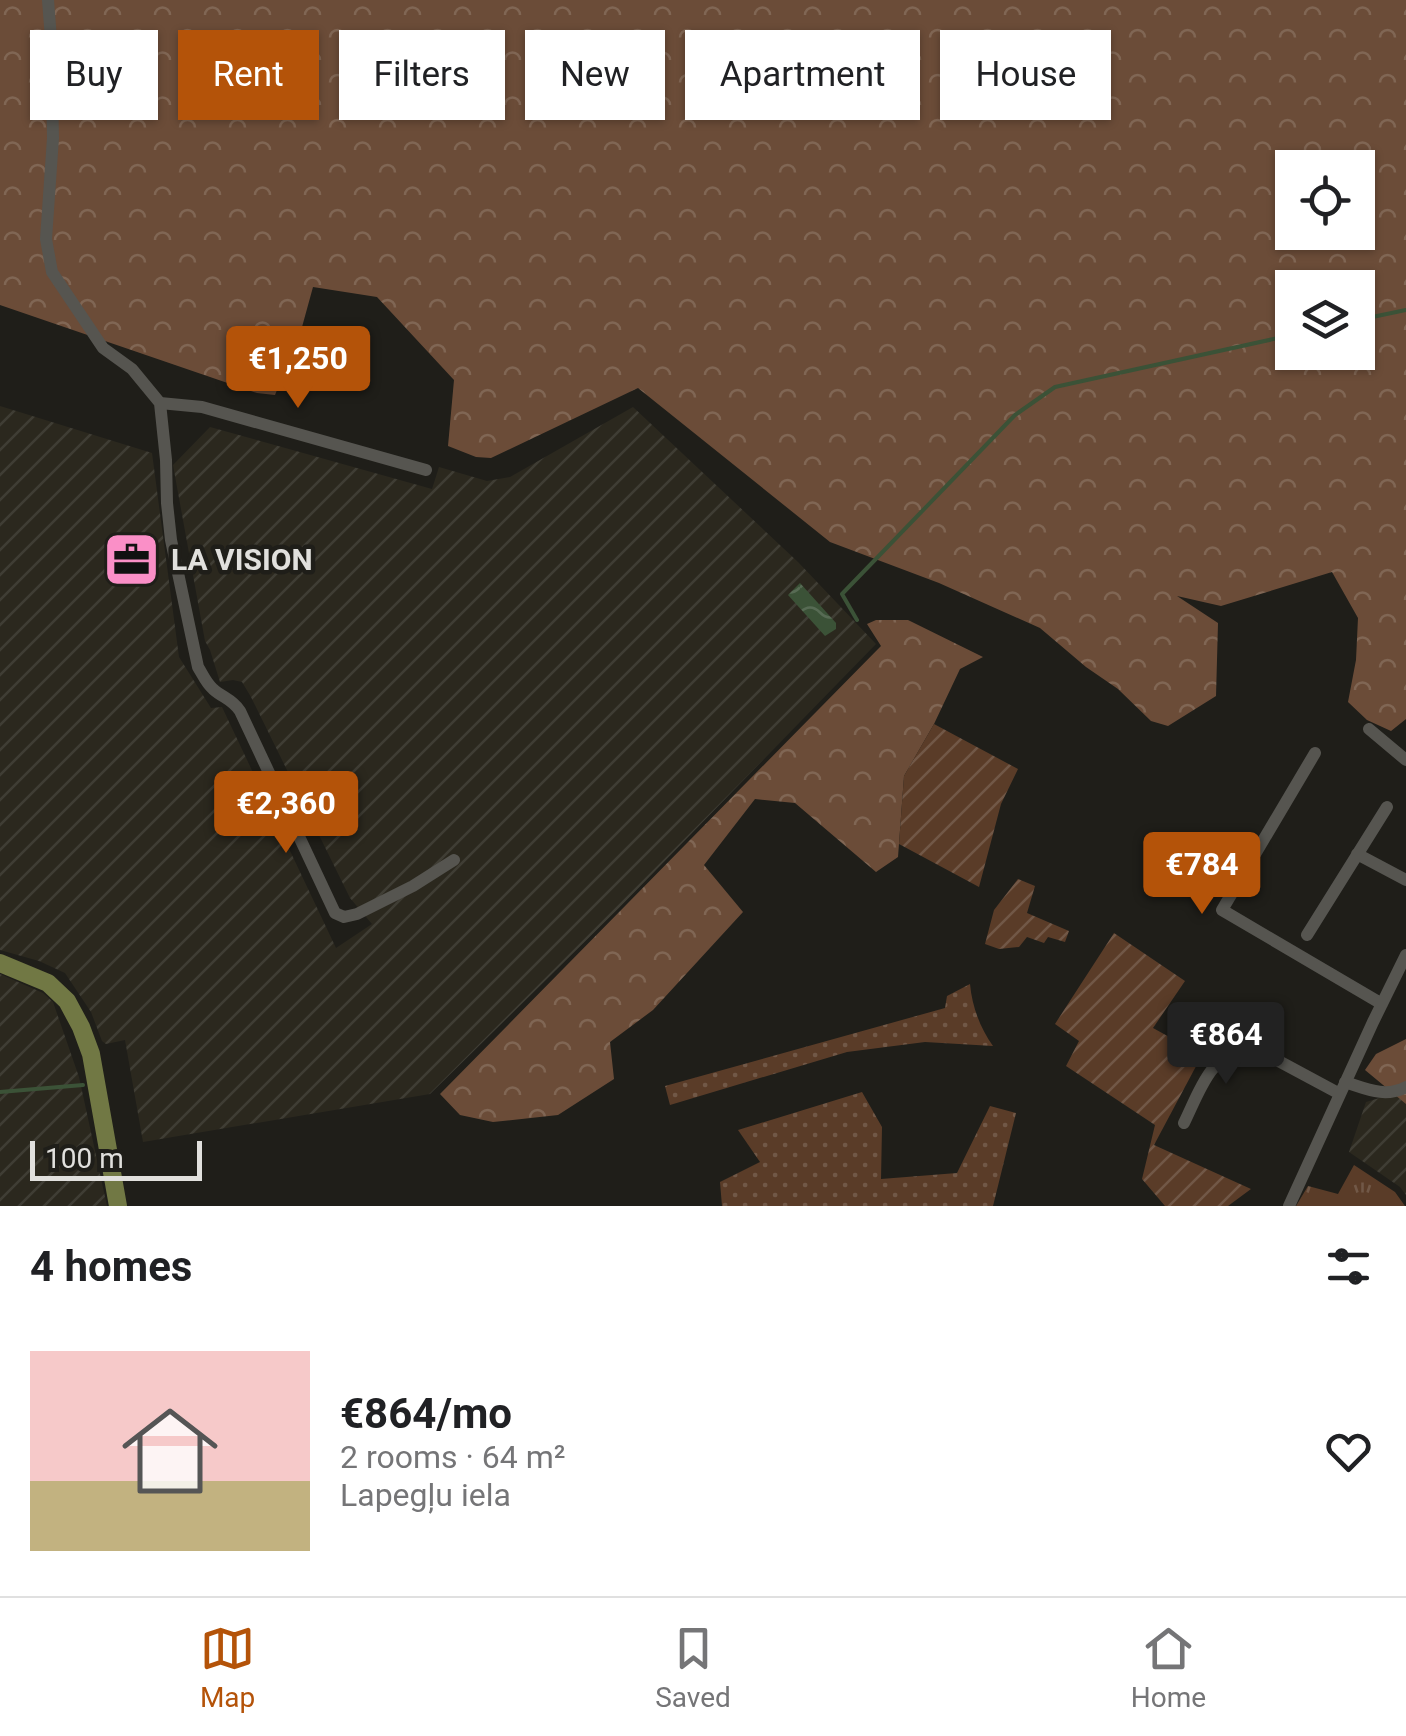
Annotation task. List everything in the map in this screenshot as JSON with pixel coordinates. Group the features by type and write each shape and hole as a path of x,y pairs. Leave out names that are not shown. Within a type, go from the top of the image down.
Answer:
{"street":[{"path":"48,0 53,138 46,239 52,272 103,348 132,369 160,403 166,504 198,667 208,684 218,694 233,700 240,711 335,913 344,917 357,914 454,860"},
{"path":"160,403 202,407 426,470"},
{"path":"1369,729 1406,760"},
{"path":"1315,753 1222,910 1382,1004"},
{"path":"1307,935 1386,807"},
{"path":"1357,854 1406,880"},
{"path":"1288,1206 1406,955"},
{"path":"0,962 48,984 67,1001 81,1027 91,1054 118,1206"},
{"path":"1184,1123 1211,1069 1232,1050 1247,1044 1343,1088 1393,1094 1406,1087"}],"shaded area":[{"path":"0,406 152,453 179,657 211,708 222,707 336,948 372,924 350,898 251,697 242,682 220,682 205,641 173,465 210,427 432,489 439,467 487,481 510,477 633,407 798,562 876,644 619,908 430,1094 143,1142 125,1040 106,1044 102,1041 91,1012 65,973 0,950"},
{"path":"0,974 43,993 53,1002 79,1077 107,1206 0,1206"},
{"path":"1406,1090 1406,1195 1349,1152 1366,1102"}],"green space":[{"path":"0,0 1406,0 1406,719 1391,731 1367,720 1348,702 1358,618 1332,572 1221,606 1177,596 1218,623 1216,696 1168,726 1151,721 1118,689 1040,628 939,583 830,542 638,388 491,458 476,457 448,446 454,380 377,297 313,287 275,395 257,393 0,305"},
{"path":"876,620 908,620 983,657 960,669 904,776 898,857 876,872 795,803 755,799 704,865 743,912 653,1010 610,1042 614,1079 558,1115 493,1122 460,1115 440,1094 881,646 867,624"},
{"path":"934,724 1018,769 1001,804 979,887 899,844 904,776"},
{"path":"1018,879 1035,886 1027,913 1069,931 1065,942 1048,937 1044,943 1027,937 1019,947 999,949 985,944 994,910"},
{"path":"1114,933 1185,981 1153,1028 1202,1055 1154,1145 1251,1189 1228,1206 1165,1206 1142,1179 1155,1125 1066,1066 1079,1041 1055,1024"},
{"path":"970,984 977,1016 993,1046 925,1042 847,1052 670,1105 665,1086 945,1008 947,996"},
{"path":"1406,1039 1406,1104 1365,1070 1376,1054"},
{"path":"862,1092 882,1127 881,1179 957,1173 990,1106 1016,1113 993,1206 722,1206 720,1182 760,1162 738,1130"},
{"path":"1354,1165 1395,1192 1405,1206 1296,1206 1308,1186 1338,1194"}],"water":[{"path":"800,583 836,623 836,629 825,636 788,595"}],"waterway":[{"path":"1375,316 1406,310"},
{"path":"857,620 842,594 1015,415 1055,387 1275,339"},
{"path":"0,1092 83,1085"}],"place":[{"name":"LA VISION","path":"132,560"}]}
